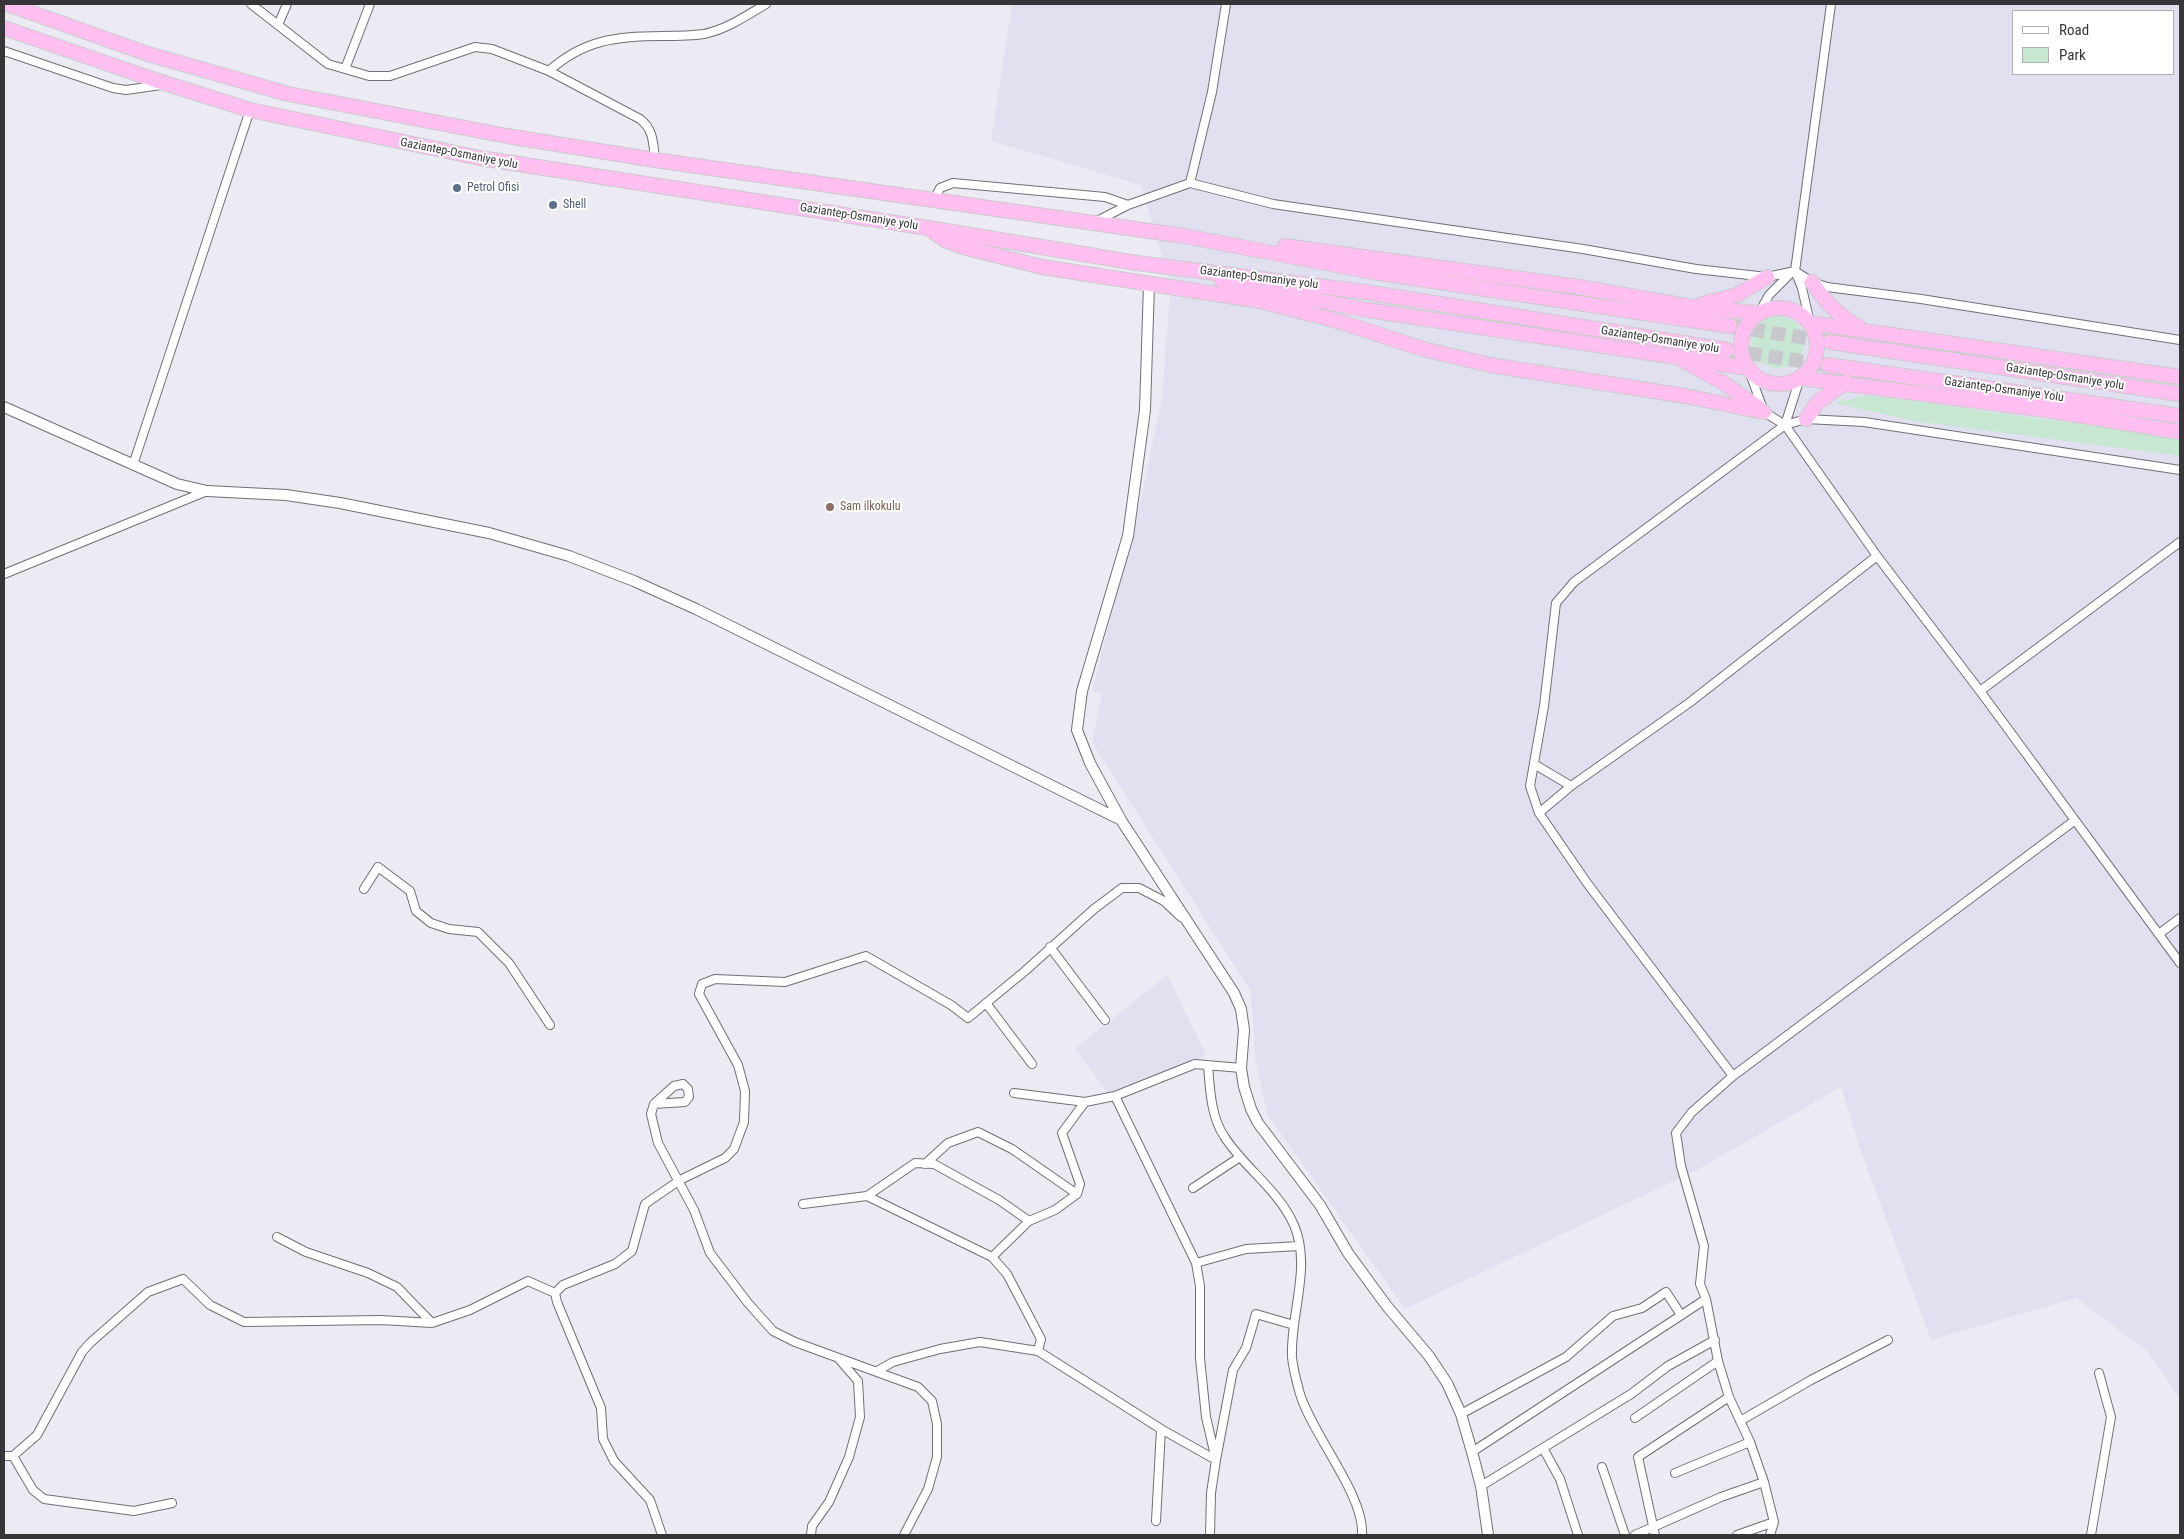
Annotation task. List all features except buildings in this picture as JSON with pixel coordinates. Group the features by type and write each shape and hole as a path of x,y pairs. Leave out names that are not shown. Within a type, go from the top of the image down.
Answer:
{"highway":[{"name":"Gaziantep-Osmaniye yolu","path":"7,4 148,54 288,94 507,136 655,160 1184,236 1373,272 1730,326"},
{"name":"Gaziantep-Osmaniye yolu","path":"4,28 250,110 502,163 928,228 1137,263 1365,292 1727,350"},
{"path":"928,228 945,240 963,247 1042,267 1237,297 1293,309 1424,349 1490,365 1685,396 1764,412"},
{"path":"1184,236 1244,239 1317,251 1579,287 1690,306 1759,313 1777,307 1786,308 1803,316 1815,332 1817,352 1810,366 1800,378"},
{"path":"1187,269 1239,286 1368,310 1748,368"},
{"path":"1690,306 1737,295 1767,277"},
{"path":"1812,282 1822,297 1846,321 1863,329"},
{"path":"1759,313 1745,328 1741,338 1743,359 1748,368 1760,379 1776,384 1800,378 1846,382 2046,410 2180,432"},
{"path":"1810,323 1863,329 2180,377"},
{"name":"Gaziantep-Osmaniye yolu","path":"1830,342 2180,394"},
{"path":"1674,357 1722,382 1764,412"},
{"name":"Gaziantep-Osmaniye Yolu","path":"1828,364 2180,416"},
{"path":"1806,420 1818,402 1846,382"}],"street":[{"path":"251,4 328,64 369,76 390,76 475,47 492,49 548,71 640,119 648,126 652,133 655,160"},
{"path":"278,25 287,4"},
{"path":"344,69 370,4"},
{"path":"548,71 576,50 598,42 617,39 689,36 706,33 726,27 766,4"},
{"path":"1190,183 1212,92 1226,4"},
{"path":"1810,323 1802,288 1794,271 1831,4"},
{"path":"4,51 113,88 126,90 168,84"},
{"path":"133,466 250,110"},
{"path":"934,200 940,188 953,183 1105,197 1128,206"},
{"path":"1094,223 1128,206 1190,183 1273,204 1583,249 1696,269 1767,277 1794,271 1812,282 1826,287 1921,299 2180,340"},
{"path":"1759,313 1769,295 1783,279 1794,271"},
{"path":"1149,284 1145,410 1128,536 1082,691 1077,730 1090,763 1121,820 1234,993 1241,1010 1244,1030 1242,1068 1244,1087 1258,1123 1320,1205 1348,1253 1386,1306 1429,1356 1447,1383 1461,1414 1472,1452 1488,1535"},
{"path":"1748,368 1764,412 1785,425 1878,556 2180,963"},
{"path":"1785,425 1800,378"},
{"path":"4,407 133,466 177,484 207,492 286,495 340,503 489,533 569,556 634,581 696,609 1121,820"},
{"path":"1733,1076 1587,883 1539,813 1530,786 1556,603 1574,582 1785,425 1806,420 1864,422 2180,470"},
{"path":"4,574 207,492"},
{"path":"1980,691 2180,542"},
{"path":"1539,813 1571,786 1689,703 1878,556"},
{"path":"1534,764 1571,786"},
{"path":"1770,1535 1774,1522 1764,1482 1750,1442 1729,1397 1718,1361 1706,1299 1700,1284 1704,1246 1681,1166 1676,1133 1692,1112 1733,1076 2074,821"},
{"path":"364,889 378,867 410,891 416,911 431,923 449,929 478,932 509,963 550,1025"},
{"path":"555,1293 563,1285 615,1264 632,1251 646,1204 680,1180 725,1158 734,1149 744,1122 745,1091 738,1065 699,994 702,984 715,979 785,982 866,956 951,1005 968,1018 1025,971 1050,946 1122,888 1139,888 1164,901 1190,925"},
{"path":"2159,934 2180,918"},
{"path":"1050,946 1105,1020"},
{"path":"986,1003 1032,1064"},
{"path":"1014,1094 1085,1102 1115,1096 1195,1064 1242,1068"},
{"path":"1208,1066 1212,1103 1223,1135 1240,1157 1275,1193 1294,1226 1302,1259 1292,1358 1300,1394 1309,1418 1361,1516 1362,1535"},
{"path":"1115,1096 1196,1263 1200,1286 1200,1358 1206,1417 1216,1460"},
{"path":"992,1257 1029,1221 1055,1210 1077,1194 1080,1184 1062,1133 1085,1102"},
{"path":"654,1104 651,1114 658,1143 680,1180 710,1254 773,1331 795,1342 918,1387 932,1401 937,1424 937,1457 928,1488 904,1535"},
{"path":"925,1164 948,1143 978,1132 1012,1149 1077,1194"},
{"path":"1193,1188 1240,1157"},
{"path":"803,1204 866,1196 914,1163 934,1164 999,1200 1029,1221"},
{"path":"866,1196 992,1257 1007,1274 1041,1339 1038,1351"},
{"path":"277,1237 306,1252 368,1273 397,1287 432,1323"},
{"path":"1196,1263 1246,1249 1299,1246"},
{"path":"4,1456 13,1456 37,1435 82,1352 90,1343 148,1292 183,1279 210,1305 244,1322 381,1320 432,1323 470,1310 528,1280 555,1293"},
{"path":"1461,1414 1566,1357 1613,1316 1642,1308 1666,1292 1681,1315"},
{"path":"555,1293 601,1408 603,1439 614,1461 650,1500 662,1535"},
{"path":"1472,1452 1706,1299"},
{"path":"1210,1535 1211,1493 1233,1370 1246,1348 1256,1314 1294,1325"},
{"path":"1480,1486 1631,1394 1668,1366 1715,1340"},
{"path":"1740,1421 1811,1380 1888,1340"},
{"path":"877,1371 893,1362 940,1349 980,1342 1038,1351 1161,1429 1216,1460"},
{"path":"811,1535 812,1526 829,1502 849,1457 860,1417 858,1381 837,1356"},
{"path":"1634,1418 1718,1361"},
{"path":"2091,1535 2111,1417 2099,1373"},
{"path":"1655,1535 1638,1457 1729,1397"},
{"path":"1156,1521 1161,1429"},
{"path":"1675,1473 1750,1442"},
{"path":"1543,1448 1560,1479 1578,1535"},
{"path":"13,1456 33,1490 44,1499 134,1511 172,1503"},
{"path":"1602,1467 1625,1535"},
{"path":"1635,1535 1652,1526 1764,1482"},
{"path":"1737,1535 1774,1522"}],"shaded area":[{"path":"1012,4 2180,4 2180,1399 2147,1351 2076,1298 1931,1340 1860,1149 1841,1087 1699,1169 1405,1309 1267,1114 1255,1058 1251,992 1092,742 1102,693 1092,691 1141,500 1162,397 1170,292 1173,292 1141,185 991,141"},
{"path":"1167,975 1206,1054 1186,1069 1113,1100 1075,1049"}],"green space":[{"path":"1773,316 1783,316 1792,320 1800,328 1804,342 1800,356 1792,364 1783,368 1773,368 1764,364 1756,356 1752,347 1752,337 1756,328 1764,320"},
{"path":"1868,395 2180,438 2180,456 1914,421 1834,403"}],"tunnel":[{"path":"1730,326 1830,342"},
{"path":"1727,350 1828,365"}],"place":[{"name":"Petrol Ofisi","path":"457,188"},
{"name":"Shell","path":"553,205"},
{"name":"Sam ilkokulu","path":"830,507"}]}
